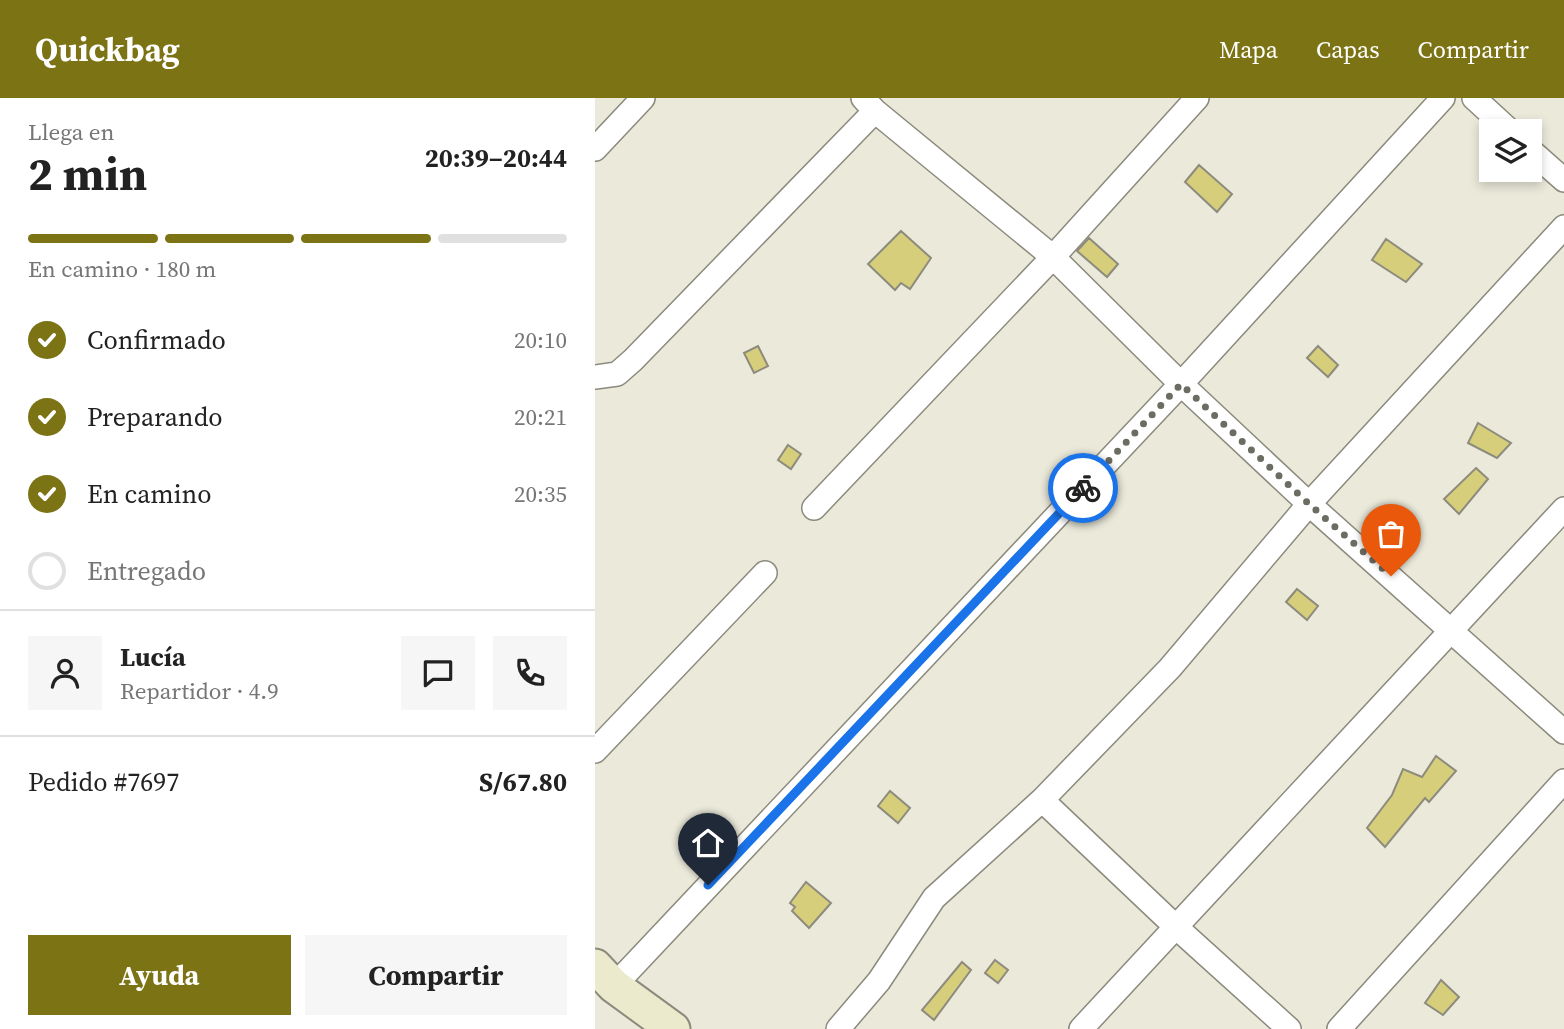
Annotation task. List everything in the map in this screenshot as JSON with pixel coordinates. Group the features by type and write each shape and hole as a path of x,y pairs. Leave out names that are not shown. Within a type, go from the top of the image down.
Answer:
{"street":[{"path":"595,149 643,98"},
{"path":"814,508 1053,257 1197,98"},
{"path":"673,1029 604,976 1181,384 1443,98"},
{"path":"1474,98 1497,119"},
{"path":"595,377 617,374 633,360 869,104 1053,257 1181,384 1309,504 1564,733"},
{"path":"1542,161 1564,180"},
{"path":"838,1029 879,981 934,898 1042,800 1170,668 1309,504 1564,227"},
{"path":"1081,1029 1564,509"},
{"path":"595,751 765,573"},
{"path":"1339,1029 1564,781"},
{"path":"1042,800 1176,928 1289,1029"}],"building":[{"path":"1199,165 1232,194 1217,212 1185,182"},
{"path":"901,231 931,258 910,289 901,283 895,290 868,264"},
{"path":"1089,238 1118,264 1107,277 1077,251"},
{"path":"1386,239 1422,264 1406,282 1372,260"},
{"path":"758,346 768,366 754,373 744,353"},
{"path":"1318,346 1338,365 1328,377 1307,358"},
{"path":"1478,423 1511,443 1497,458 1468,443"},
{"path":"788,445 801,454 791,469 778,460"},
{"path":"1476,468 1488,479 1459,514 1444,499"},
{"path":"1297,589 1318,606 1307,620 1286,602"},
{"path":"1436,756 1456,771 1429,802 1425,798 1385,847 1367,828 1392,795 1403,769 1422,777"},
{"path":"890,791 910,808 898,823 878,806"},
{"path":"806,882 831,903 809,928 792,911 795,907 790,903"},
{"path":"995,960 1008,970 998,983 985,973"},
{"path":"962,962 971,970 934,1020 922,1010"},
{"path":"1441,980 1459,997 1443,1015 1425,1003"}],"way so far":[{"path":"1083,488 1181,384 1309,504 1391,576"}],"route":[{"path":"708,885 1083,488"}]}
